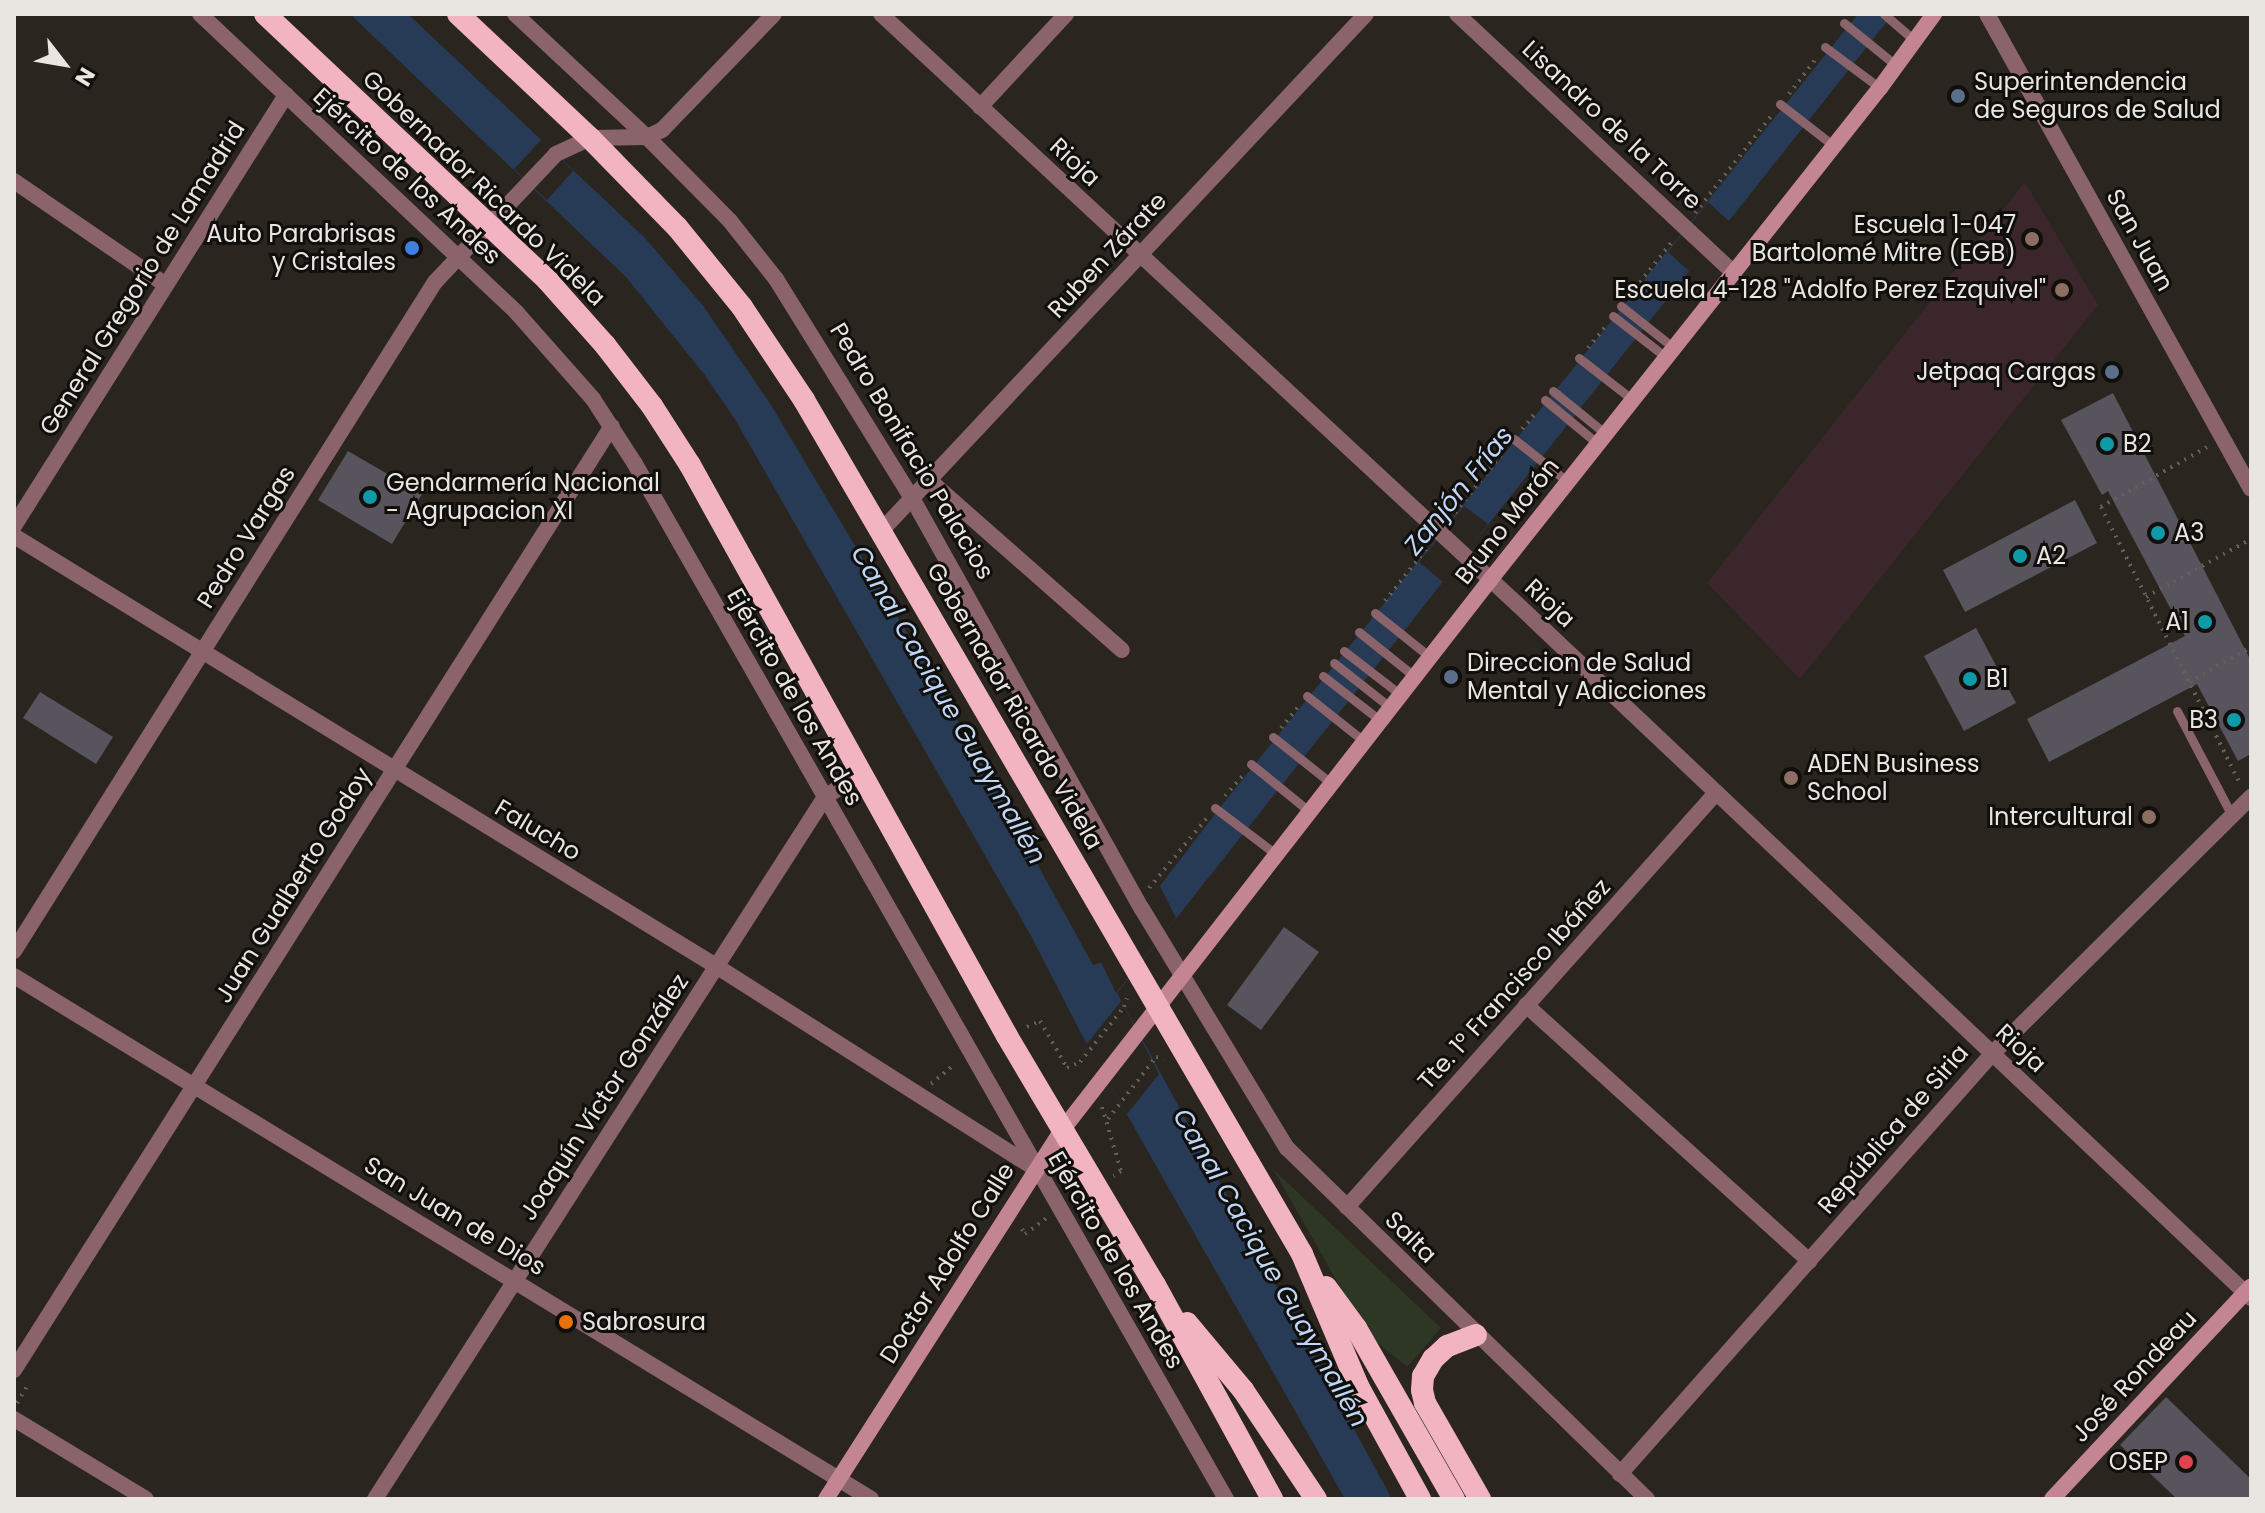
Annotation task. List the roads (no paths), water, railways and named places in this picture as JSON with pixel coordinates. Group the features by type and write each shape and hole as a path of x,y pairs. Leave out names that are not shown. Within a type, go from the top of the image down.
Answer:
{"highway":[{"name":"Gobernador Ricardo Videla","path":"265,14 488,224 596,335 652,406 690,465 1007,1036 1155,1285 1272,1499"},
{"name":"Gobernador Ricardo Videla","path":"458,14 590,138 677,227 742,307 804,400 883,529 1157,1008 1302,1254 1358,1386 1420,1499"},
{"path":"1302,1254 1356,1328 1454,1499"},
{"name":"Gobernador Ricardo Videla","path":"1155,1285 1243,1390 1316,1499"},
{"path":"1476,1335 1447,1346 1440,1352 1423,1376 1422,1390 1425,1403 1480,1499"}],"main road":[{"name":"Bruno Morón","path":"1118,1058 1490,580 1880,88 1934,14"},
{"name":"Doctor Adolfo Calle","path":"826,1499 1036,1168 1118,1058"},
{"name":"José Rondeau","path":"2052,1499 2249,1292"}],"street":[{"name":"Ejército de los Andes","path":"200,14 457,257 574,374 612,426 1226,1499"},
{"name":"Pedro Bonifacio Palacios","path":"515,14 647,137 730,221 776,279 912,498 1181,977"},
{"path":"590,138 647,137 674,121 774,14"},
{"name":"Rioja","path":"881,14 2249,1292"},
{"path":"980,107 1066,14"},
{"name":"Ruben Zárate","path":"883,529 1366,14"},
{"name":"Lisandro de la Torre","path":"1457,14 1734,273"},
{"name":"San Juan","path":"1987,14 2251,489"},
{"name":"General Gregorio de Lamadrid","path":"14,526 286,95"},
{"name":"Pedro Vargas","path":"14,951 435,282 556,154 590,138"},
{"path":"14,181 166,285"},
{"name":"Juan Gualberto Godoy","path":"14,1370 612,426"},
{"path":"929,480 1122,650"},
{"name":"Falucho","path":"14,536 716,966 1036,1168"},
{"name":"Joaquín Víctor González","path":"375,1499 825,797 860,774"},
{"name":"Tte. 1° Francisco Ibáñez","path":"1347,1207 1716,793"},
{"name":"República de Siria","path":"1620,1474 1992,1054 2250,798"},
{"name":"San Juan de Dios","path":"14,976 871,1499"},
{"name":"Salta","path":"1181,977 1287,1148 1647,1499"},
{"path":"1526,1005 1809,1261"},
{"path":"14,1419 146,1499"}],"lane":[{"path":"1887,16 1915,41"},
{"path":"1846,25 1897,66"},
{"path":"1828,48 1880,88"},
{"path":"1782,106 1834,146"},
{"path":"1622,308 1647,328 1670,353"},
{"path":"1615,317 1670,353"},
{"path":"1580,359 1633,400"},
{"path":"1554,392 1578,411 1602,439"},
{"path":"1547,401 1571,421 1602,439"},
{"path":"1516,440 1568,482"},
{"path":"1376,614 1430,657"},
{"path":"1360,634 1415,677"},
{"path":"1345,652 1371,672 1391,708"},
{"path":"1336,664 1391,708"},
{"path":"1325,677 1351,698 1391,708"},
{"path":"1309,697 1365,742"},
{"path":"2177,711 2231,814"},
{"path":"1275,738 1332,784"},
{"path":"1252,766 1310,812"},
{"path":"1217,809 1277,855"}],"water":[{"name":"Canal Cacique Guaymallén","path":"350,14 408,14 645,238 704,307 771,405 941,690 1093,965 1102,962 1218,810 1858,14 1893,14 1117,993 1392,1499 1345,1499 1083,1037 1030,934 736,421 704,374 626,277"}],"place":[{"name":"Superintendencia de Seguros de Salud","path":"1958,96"},
{"name":"Escuela 1-047 Bartolomé Mitre (EGB)","path":"2032,239"},
{"name":"Auto Parabrisas y Cristales","path":"412,248"},
{"name":"Escuela 4-128 \"Adolfo Perez Ezquivel\"","path":"2062,290"},
{"name":"Jetpaq Cargas","path":"2112,372"},
{"name":"B2","path":"2107,444"},
{"name":"Gendarmería Nacional - Agrupacion XI","path":"370,497"},
{"name":"A3","path":"2158,533"},
{"name":"A2","path":"2020,556"},
{"name":"A1","path":"2205,622"},
{"name":"Direccion de Salud Mental y Adicciones","path":"1451,677"},
{"name":"B1","path":"1970,679"},
{"name":"B3","path":"2234,720"},
{"name":"ADEN Business School","path":"1791,778"},
{"name":"Intercultural","path":"2149,817"},
{"name":"Sabrosura","path":"566,1322"},
{"name":"OSEP","path":"2186,1462"}],"water label":[{"name":"Zanjón Frías","path":"1459,491"}]}
